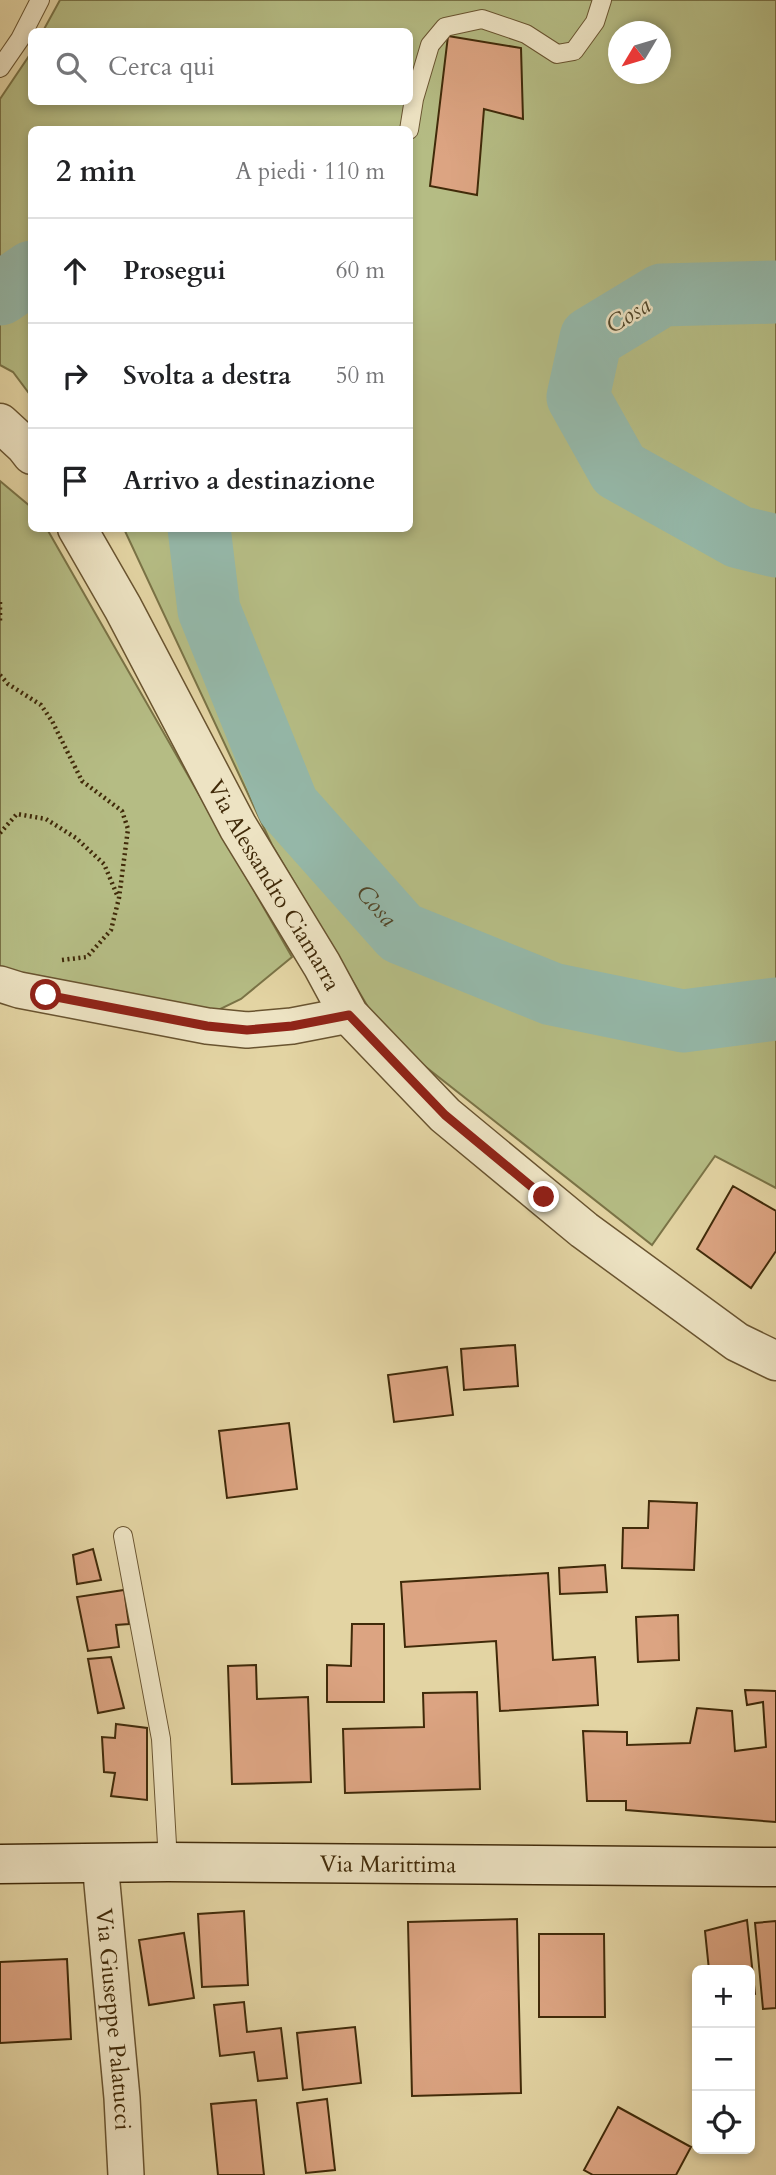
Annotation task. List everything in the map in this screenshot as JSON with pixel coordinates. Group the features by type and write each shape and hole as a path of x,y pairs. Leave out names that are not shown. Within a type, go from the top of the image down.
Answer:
{"street":[{"name":"Via Alessandro Ciamarra","path":"79,532 238,827 322,965 349,1015 445,1115 584,1230 737,1342 776,1361"},
{"path":"0,984 19,990 207,1026 247,1030 292,1026 349,1015"},
{"name":"Via Giuseppe Palatucci","path":"100,1862 122,2098 126,2175"},
{"name":"Via Marittima","path":"0,1864 168,1862 776,1867"}],"lane":[{"path":"0,68 20,39 40,0"},
{"path":"413,104 430,45 445,27 482,19 526,34 557,54 574,51 595,22 602,0"},
{"path":"409,126 413,105"},
{"path":"123,1536 161,1739 168,1862"}],"path":[{"path":"0,602 0,624"},
{"path":"0,675 8,684 41,705 52,720 82,781 122,811 128,829 119,898 111,930 87,957 60,961"},
{"path":"0,834 18,814 46,819 76,838 104,864 119,898"}],"green space":[{"path":"60,0 776,0 776,1188 715,1156 652,1245 384,1034 272,845 125,532 413,532 413,126 28,126 28,392 13,372 0,365 0,99 28,57 28,105 413,105 413,28 45,28"},
{"path":"0,481 28,504 28,532 49,532 292,957 241,999 206,1016 0,968"}],"building":[{"path":"448,36 521,48 523,119 484,109 477,195 430,186"},
{"path":"733,1186 776,1211 776,1251 751,1288 697,1249"},
{"path":"515,1345 518,1386 464,1390 461,1349"},
{"path":"447,1367 453,1415 394,1422 388,1375"},
{"path":"289,1423 297,1489 227,1498 219,1431"},
{"path":"649,1501 697,1503 694,1570 622,1568 623,1528 648,1528"},
{"path":"93,1549 101,1580 77,1584 73,1555"},
{"path":"605,1565 607,1592 560,1594 559,1568"},
{"path":"548,1573 553,1660 595,1657 598,1705 500,1711 496,1641 405,1647 401,1582"},
{"path":"124,1590 129,1624 116,1625 119,1647 88,1651 77,1597"},
{"path":"678,1615 679,1660 638,1662 636,1617"},
{"path":"352,1624 384,1624 384,1702 327,1702 327,1665 351,1666"},
{"path":"111,1657 124,1708 98,1713 88,1659"},
{"path":"256,1665 257,1699 308,1697 311,1782 232,1784 228,1666"},
{"path":"745,1690 776,1691 776,1822 626,1810 626,1801 587,1801 583,1731 627,1732 627,1745 690,1743 697,1708 732,1711 735,1751 766,1747 763,1702 747,1705"},
{"path":"477,1692 480,1789 345,1793 343,1729 424,1727 423,1693"},
{"path":"116,1724 147,1728 147,1800 111,1796 115,1773 104,1772 102,1737 115,1738"},
{"path":"244,1911 248,1985 202,1987 198,1914"},
{"path":"517,1919 521,2093 412,2096 408,1922"},
{"path":"747,1920 752,1965 708,1965 705,1931"},
{"path":"776,1921 776,2008 763,2009 755,1923"},
{"path":"184,1933 194,1998 149,2005 139,1940"},
{"path":"539,1934 604,1934 605,2017 539,2017"},
{"path":"67,1959 71,2039 0,2043 0,1962"},
{"path":"244,2002 247,2032 281,2028 287,2078 258,2081 254,2052 220,2056 214,2005"},
{"path":"355,2027 361,2083 303,2090 297,2033"},
{"path":"327,2099 335,2170 306,2173 297,2103"},
{"path":"256,2100 264,2175 218,2175 211,2104"},
{"path":"618,2107 691,2147 676,2175 593,2175 584,2170"}],"waterway":[{"name":"Cosa","path":"0,294 28,275"},
{"name":"Cosa","path":"776,292 662,295 591,338 578,397 619,470 739,537 776,546"},
{"name":"Cosa","path":"199,532 209,610 288,806 401,933 552,994 683,1021 776,1009"}],"route":[{"path":"46,995 207,1026 247,1030 292,1026 349,1015 445,1115 544,1197"}]}
